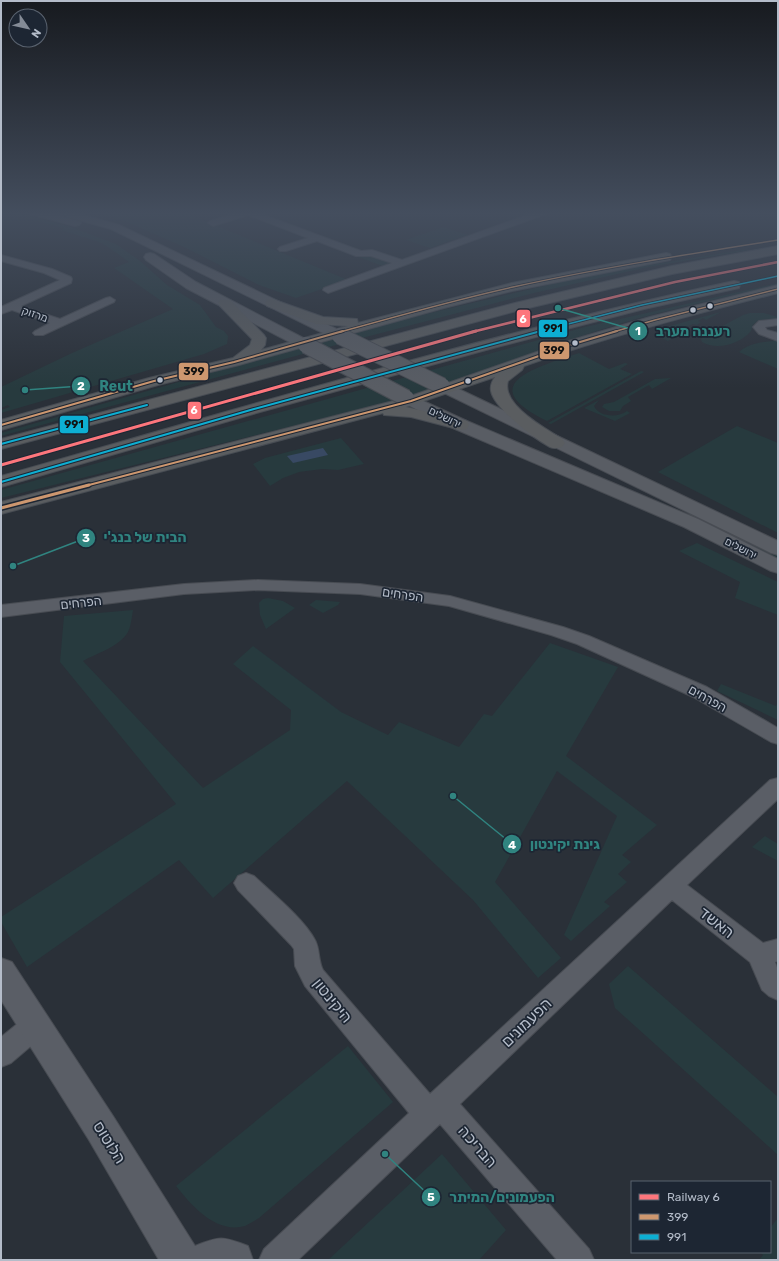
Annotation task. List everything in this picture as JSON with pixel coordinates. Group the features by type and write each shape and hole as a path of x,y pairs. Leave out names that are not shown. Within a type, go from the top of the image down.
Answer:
{"highway":[{"path":"1,425 154,381 337,335 415,311 512,287 591,271"},
{"path":"1,444 449,324 567,294 671,271"},
{"path":"1,482 254,409 492,344 642,305 778,276"},
{"path":"1,508 337,420 408,399 529,359 655,320 778,289"},
{"path":"225,303 259,338 258,344 252,351 234,362"},
{"path":"272,303 322,321 335,322 367,320 415,311"},
{"path":"529,359 503,377 499,382 497,389 500,397 508,408 556,443"},
{"path":"337,420 402,411 434,417 461,425"}],"main road":[{"name":"ירושלים","path":"172,271 191,285 408,399 461,425 691,523 778,567"},
{"name":"ירושלים","path":"206,271 445,387 556,443 715,517 778,549"}],"street":[{"path":"6,308 67,281 67,279 45,271"},
{"path":"328,290 380,271"},
{"name":"מרזוק","path":"38,333 110,300"},
{"name":"מרזוק","path":"6,308 60,323"},
{"path":"778,322 763,323 759,327 763,332 778,337"},
{"name":"הפרחים","path":"1,611 184,590 258,585 353,588 450,601 557,631 590,643 700,692 778,738"},
{"name":"הפעמונים","path":"275,1260 568,982 672,887 778,786"},
{"name":"היקינטון","path":"246,883 300,937 306,948 308,966 314,978 435,1109"},
{"name":"האשד","path":"672,887 770,953 766,974 772,984 778,988"},
{"name":"הלוטוס","path":"1,972 98,1123 181,1260"},
{"path":"1,1054 36,1025"},
{"name":"הבריכה","path":"435,1109 578,1260"},
{"path":"208,1260 217,1257 234,1260"}],"green space":[{"path":"118,271 151,271 167,285 200,305 216,327 224,331 228,336 227,344 204,354 1,413 1,410 10,407 8,405 1,408 1,387 72,353 173,309"},
{"path":"231,271 326,271 348,280 296,298 259,285"},
{"path":"617,271 631,271 534,293 362,338 1,436 1,433 359,330 573,279"},
{"path":"778,283 778,285 636,319 549,347 406,398 1,498 1,490 585,327"},
{"path":"721,312 706,320 703,318 698,321 701,322 697,325 693,324 680,330 684,332 668,341 662,338 667,335 655,330"},
{"path":"750,313 764,313 778,317 778,320 766,319 756,322 746,336 728,345 714,346 702,342 701,339 704,336 743,315"},
{"path":"778,341 778,369 739,352 747,346 763,342"},
{"path":"579,353 609,369 625,363 628,364 620,369 632,374 547,421 525,408 514,397 513,387 519,378 546,364"},
{"path":"641,371 644,372 551,424 548,423"},
{"path":"671,378 652,389 649,385 628,397 631,401 623,406 620,411 609,411 602,407 604,404 614,402 655,379"},
{"path":"599,400 594,406 596,410 604,414 619,415 627,411 630,413 615,421 584,408"},
{"path":"737,426 778,443 778,533 658,472"},
{"path":"341,438 364,464 338,470 322,469 299,472 283,478 270,486 253,464 265,458"},
{"path":"707,519 778,554 778,560 702,523"},
{"path":"697,543 778,582 778,615 735,598 740,582 679,551"},
{"path":"268,598 283,601 295,608 266,629 260,615 259,603 263,599"},
{"path":"316,600 340,602 338,605 323,613 309,605"},
{"path":"133,610 129,630 124,637 113,646 83,661 203,788 290,730 291,710 233,664 253,646 341,712 388,735 399,722 459,747 484,714 492,716 550,643 618,667 566,756 657,825 622,855 631,862 618,874 627,882 604,902 610,906 571,941 564,935 617,816 557,771 495,882 561,958 538,978 473,900 347,781 213,898 179,860 27,967 1,922 1,917 176,804 60,662 64,616"},
{"path":"721,684 776,706 778,702 778,720 717,691"},
{"path":"765,836 778,844 778,861 752,847"},
{"path":"628,966 778,1097 778,1155 615,1008 609,984"},
{"path":"348,1046 393,1102 259,1218 249,1224 234,1227 224,1226 197,1210 176,1186"},
{"path":"442,1154 506,1230 479,1260 328,1260"},
{"path":"778,1218 778,1260 759,1260 763,1255 761,1253 771,1253 771,1227"}],"water":[{"path":"323,448 328,455 293,463 287,456"}],"rail line":[{"name":"6","path":"1,465 498,325 675,282 732,271"}],"transit line":[{"name":"399","path":"1,425 154,381 234,362 415,311 512,287 593,271"},
{"name":"991","path":"1,482 254,409 492,344 642,305 778,276"},
{"name":"399","path":"1,508 411,401 570,345 655,320 778,289"},
{"name":"991","path":"1,444 147,405"}],"place":[{"name":"רעננה מערב","path":"558,308"},
{"name":"Reut","path":"25,390"},
{"name":"הבית של בנג'י","path":"13,566"},
{"name":"גינת יקינטון","path":"453,796"},
{"name":"הפעמונים/המיתר","path":"385,1154"}]}
